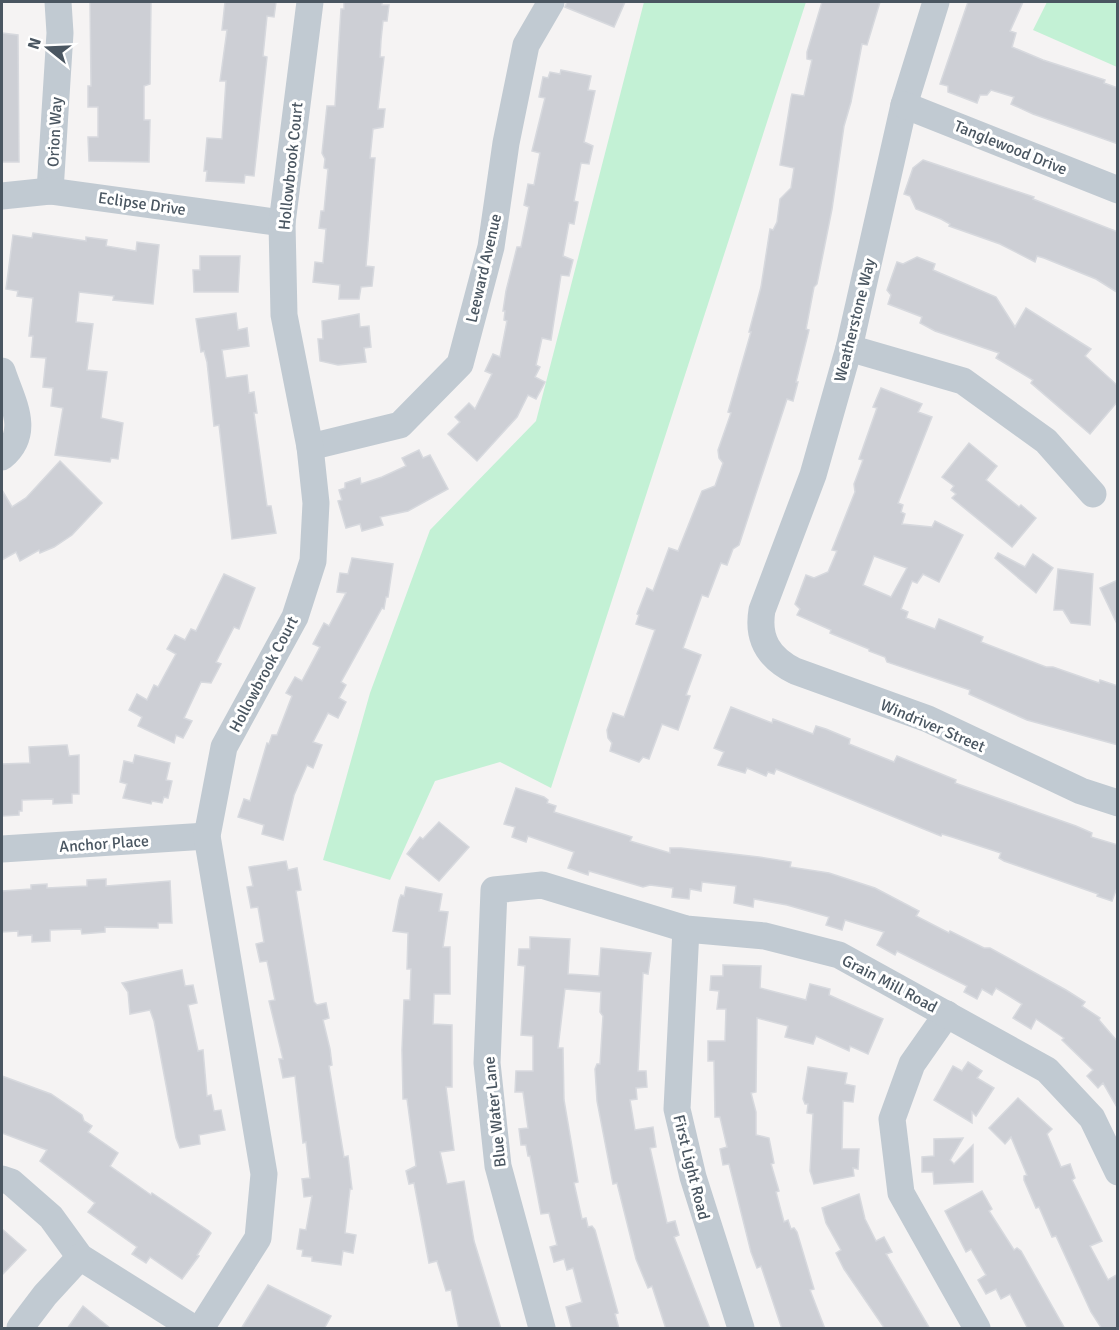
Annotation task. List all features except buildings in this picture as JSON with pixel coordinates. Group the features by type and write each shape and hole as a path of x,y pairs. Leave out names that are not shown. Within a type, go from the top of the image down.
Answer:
{"street":[{"name":"Orion Way","path":"51,191 60,33 58,2"},
{"name":"Hollowbrook Court","path":"201,1329 258,1238 264,1174 207,836 224,747 295,617 313,561 315,503 310,447 285,315 282,223 310,2"},
{"name":"Leeward Avenue","path":"310,447 400,425 460,364 491,247 506,143 526,45 551,2"},
{"name":"Weatherstone Way","path":"760,634 762,610 813,475 849,348 904,105 936,2"},
{"name":"Tanglewood Drive","path":"904,105 1118,190"},
{"name":"Eclipse Drive","path":"2,196 51,191 282,223"},
{"path":"849,348 963,381 1046,441 1092,494"},
{"path":"2,370 20,424 15,446 2,457"},
{"name":"Windriver Street","path":"760,634 777,661 795,671 928,719 1081,791 1118,803"},
{"name":"Anchor Place","path":"2,849 207,836"},
{"name":"Grain Mill Road","path":"494,890 542,885 686,929 765,936 839,956 1047,1070 1092,1118 1118,1172"},
{"name":"Blue Water Lane","path":"494,890 487,1063 497,1155 542,1329"},
{"name":"First Light Road","path":"686,929 677,1109 693,1178 741,1329"},
{"path":"947,1014 912,1064 892,1119 901,1193 977,1329"},
{"path":"2,1179 11,1182 51,1217 80,1257 193,1329"},
{"path":"20,1329 45,1295 80,1257"}],"green space":[{"path":"644,2 806,2 551,788 500,762 435,781 390,880 323,860 370,693 430,530 536,421"},
{"path":"1047,2 1117,2 1117,67 1033,30"}]}
